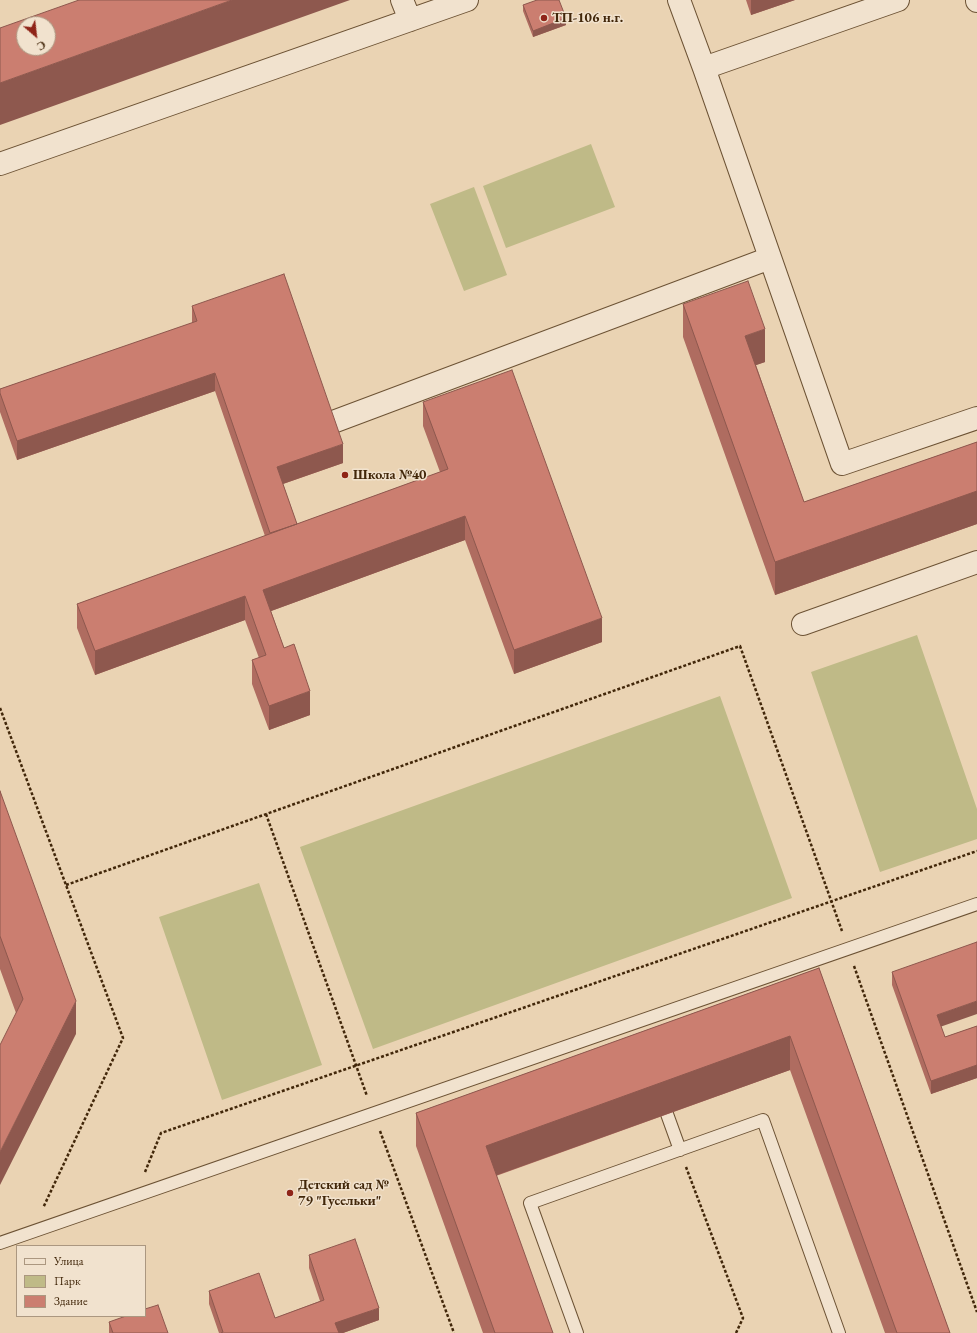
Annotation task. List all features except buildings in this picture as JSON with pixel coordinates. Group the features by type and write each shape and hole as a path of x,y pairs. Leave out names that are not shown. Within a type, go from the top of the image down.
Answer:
{"street":[{"path":"402,0 410,20"},
{"path":"0,164 467,0"},
{"path":"679,0 842,464 977,418"},
{"path":"704,68 898,0"},
{"path":"333,422 770,258"},
{"path":"803,624 977,562"}],"lane":[{"path":"0,1243 977,904"},
{"path":"634,1022 638,1036"},
{"path":"667,1114 680,1150"},
{"path":"577,1333 530,1203 763,1120 839,1333"}],"path":[{"path":"66,885 740,646 977,1312"},
{"path":"0,708 123,1038 32,1232"},
{"path":"266,814 373,1113 454,1333"},
{"path":"136,1195 160,1133 977,851"},
{"path":"680,1150 743,1318 736,1333"}],"green space":[{"path":"591,144 615,207 506,248 483,186"},
{"path":"474,187 507,275 464,291 430,204"},
{"path":"917,635 977,809 977,839 880,872 811,672"},
{"path":"720,696 792,898 373,1049 300,847"},
{"path":"259,883 322,1065 222,1100 159,917"}],"place":[{"name":"ТП-106 н.г.","path":"544,18"},
{"name":"Школа №40","path":"345,475"},
{"name":"Детский сад № 79 \"Гусельки\"","path":"290,1193"}]}
